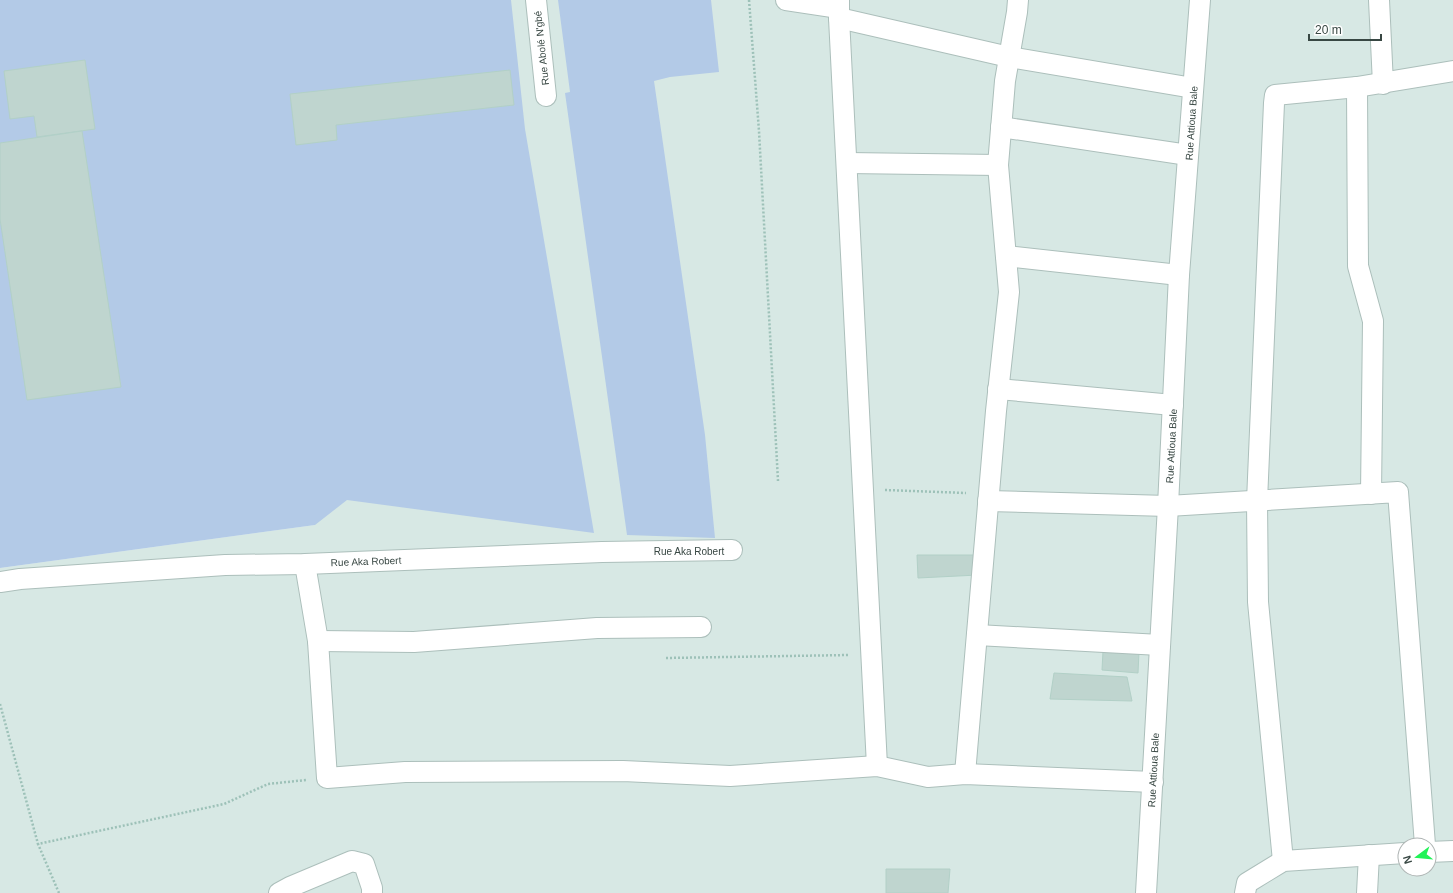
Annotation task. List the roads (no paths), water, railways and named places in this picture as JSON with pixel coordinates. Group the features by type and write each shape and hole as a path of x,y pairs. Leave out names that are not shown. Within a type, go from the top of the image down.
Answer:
{"street":[{"name":"Rue Abolé N'gbé","path":"536,0 546,96"},
{"path":"786,0 839,9 1009,57 1193,88"},
{"path":"965,774 988,498 1009,292 998,165 1005,81 1018,0"},
{"name":"Rue Attioua Bale","path":"1146,893 1168,506 1179,275 1200,0"},
{"path":"1379,0 1383,84"},
{"path":"839,9 877,766"},
{"path":"1283,861 1258,602 1257,501 1275,95 1383,84 1453,72"},
{"path":"1357,87 1358,266 1373,321 1371,494"},
{"path":"1001,127 1188,155"},
{"path":"847,164 998,165"},
{"path":"1006,256 1179,275"},
{"path":"998,389 1173,405"},
{"path":"988,498 1168,506 1398,492 1424,837"},
{"name":"Rue Aka Robert","path":"0,582 20,579 225,565 305,564 602,552 732,550"},
{"path":"305,564 318,641 326,778 405,772 623,771 730,776 877,766 928,777 965,774 1153,782"},
{"path":"318,641 414,642 597,628 701,627"},
{"path":"977,635 1160,645"},
{"path":"1437,852 1453,851"},
{"path":"1246,893 1247,883 1283,861 1397,853"},
{"path":"1367,893 1370,855"},
{"path":"279,893 352,861 364,864 372,888 372,893"}]}
